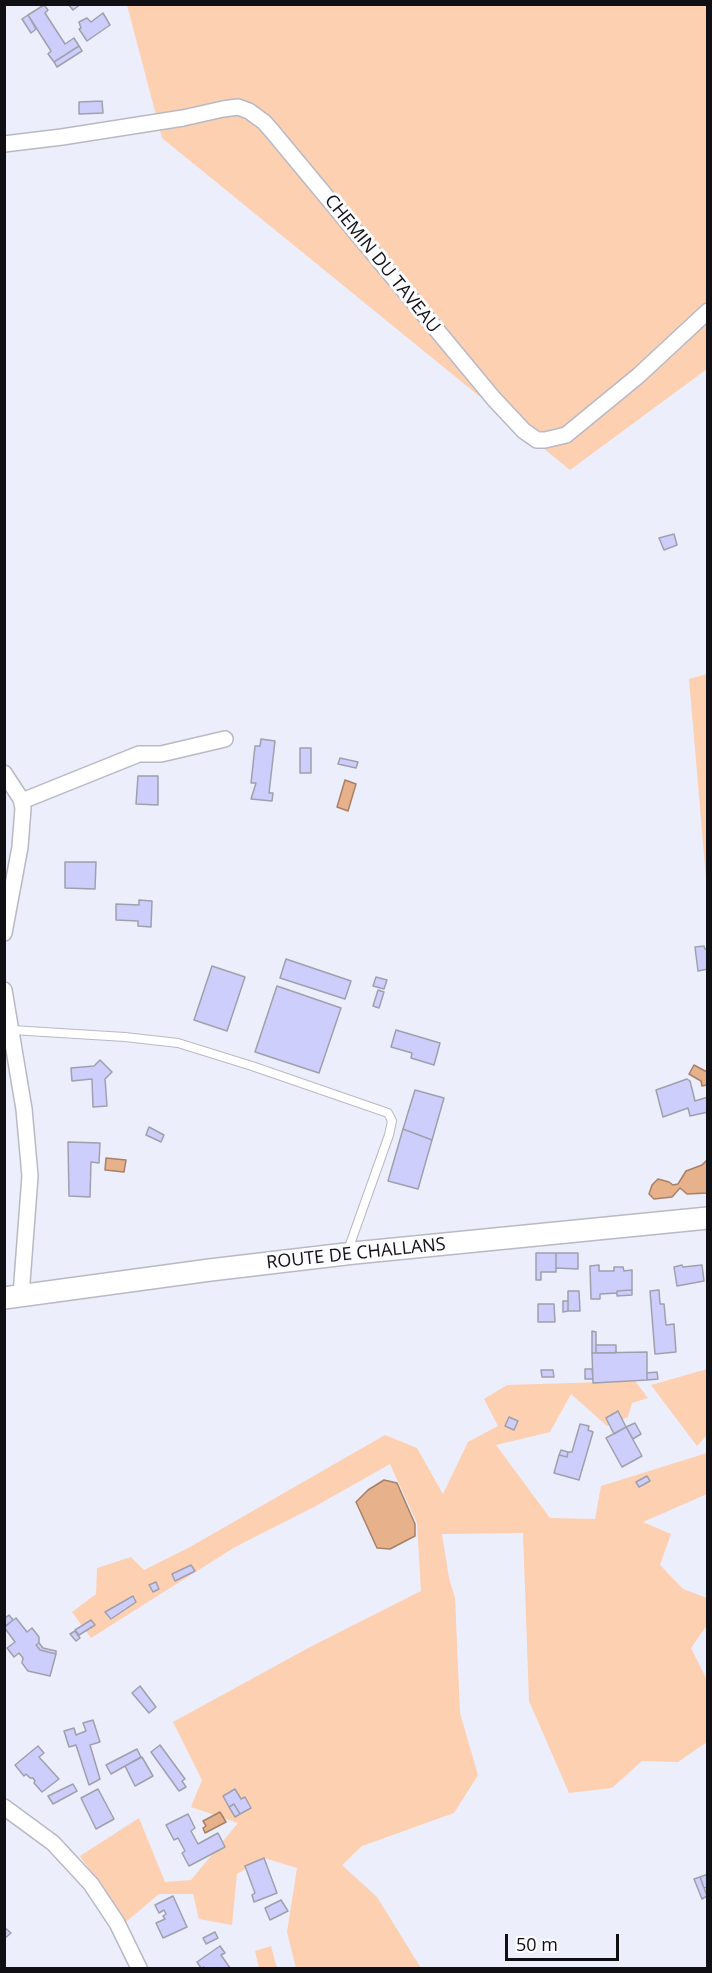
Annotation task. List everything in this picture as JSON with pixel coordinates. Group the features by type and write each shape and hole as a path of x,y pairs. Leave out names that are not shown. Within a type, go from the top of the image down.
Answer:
{"main road":[{"name":"ROUTE DE CHALLANS","path":"13,1297 346,1254 708,1218"}],"street":[{"name":"CHEMIN DU TAVEAU","path":"4,144 183,118 223,109 238,107 249,111 264,122 279,139 494,399 524,431 537,440 566,435 638,376 708,311"},
{"path":"21,801 138,754 160,754 225,739"},
{"path":"4,773 21,801 23,819 4,933"},
{"path":"4,990 24,1109 30,1176 13,1297"},
{"path":"4,1807 53,1843 91,1884 117,1923 138,1968"}],"lane":[{"path":"12,1030 125,1037 178,1043 388,1113 392,1121 389,1135 346,1254"}],"shaded area":[{"path":"127,5 707,5 707,369 570,470 162,138"},
{"path":"708,674 707,890 689,679"},
{"path":"345,780 356,784 348,811 337,807"},
{"path":"694,1065 707,1072 707,1085 702,1086 701,1081 689,1074"},
{"path":"106,1158 126,1160 124,1172 105,1170"},
{"path":"707,1160 707,1193 687,1194 680,1188 672,1197 654,1199 649,1194 652,1185 658,1179 673,1185 678,1184 686,1171 702,1165"},
{"path":"707,1369 707,1435 697,1446 651,1385"},
{"path":"635,1381 648,1398 632,1403 628,1417 607,1426 571,1394 550,1432 496,1445 550,1518 595,1519 601,1486 707,1453 707,1494 643,1522 671,1534 660,1565 683,1589 707,1598 707,1625 691,1648 707,1680 707,1742 678,1762 642,1761 612,1788 569,1793 529,1701 523,1533 442,1534 449,1578 455,1598 460,1713 478,1775 454,1813 362,1846 342,1865 377,1897 421,1968 296,1968 287,1932 297,1868 264,1858 237,1874 232,1925 199,1919 193,1894 159,1894 126,1922 80,1856 139,1818 165,1882 191,1880 238,1823 191,1807 202,1780 173,1722 310,1647 421,1591 417,1523 390,1464 314,1507 235,1547 91,1638 72,1612 96,1594 97,1568 131,1557 144,1570 190,1547 385,1435 417,1448 443,1494 468,1442 498,1426 484,1399 507,1385"},
{"path":"384,1480 397,1483 415,1524 415,1536 390,1549 377,1548 356,1502 368,1490"},
{"path":"220,1812 226,1822 205,1833 203,1828 206,1826 203,1821"},
{"path":"271,1946 277,1968 259,1968 255,1951"}],"building":[{"path":"68,4 81,4 73,10"},
{"path":"44,5 48,10 45,13 65,44 74,38 79,46 54,62 48,54 51,51 28,15"},
{"path":"103,13 110,25 87,41 79,29 81,28 79,22 87,18 91,22"},
{"path":"28,15 36,29 31,33 22,19"},
{"path":"79,46 82,51 57,67 54,62"},
{"path":"102,101 103,113 79,114 79,102"},
{"path":"674,534 677,545 664,550 659,538"},
{"path":"261,739 275,741 269,793 273,793 272,801 251,799 256,783 251,783 255,746 260,746"},
{"path":"300,748 311,748 311,773 300,773"},
{"path":"340,758 358,762 356,768 338,764"},
{"path":"138,776 158,776 158,805 136,804"},
{"path":"65,862 96,862 95,889 65,888"},
{"path":"139,900 152,901 151,927 138,926 138,921 116,920 116,904 139,905"},
{"path":"704,946 708,949 708,969 698,971 695,947"},
{"path":"286,959 351,981 345,999 280,978"},
{"path":"212,966 245,977 227,1031 194,1020"},
{"path":"376,977 387,980 384,989 373,986"},
{"path":"277,986 341,1008 319,1073 255,1052"},
{"path":"378,990 384,992 379,1008 373,1006"},
{"path":"396,1030 440,1043 434,1065 411,1058 412,1053 391,1047"},
{"path":"100,1060 112,1072 105,1079 107,1106 93,1107 92,1079 72,1081 71,1068 94,1066"},
{"path":"687,1079 690,1081 695,1101 708,1097 708,1112 690,1116 688,1108 663,1117 656,1090"},
{"path":"415,1090 444,1098 432,1140 403,1129"},
{"path":"149,1127 164,1135 161,1142 146,1135"},
{"path":"403,1129 432,1140 418,1189 388,1181"},
{"path":"68,1142 100,1143 99,1163 91,1162 90,1197 69,1196"},
{"path":"536,1253 556,1253 556,1272 541,1272 541,1280 536,1280"},
{"path":"556,1253 578,1253 578,1269 556,1268"},
{"path":"599,1265 599,1271 614,1271 614,1267 623,1267 624,1271 632,1270 632,1290 600,1294 600,1299 591,1299 590,1266"},
{"path":"682,1265 683,1267 702,1265 704,1281 677,1286 674,1267"},
{"path":"632,1290 632,1295 617,1296 617,1291"},
{"path":"659,1290 660,1304 664,1304 666,1325 674,1324 676,1352 655,1354 650,1291"},
{"path":"568,1291 579,1291 580,1311 568,1311"},
{"path":"563,1301 568,1301 568,1311 563,1312"},
{"path":"538,1304 554,1304 555,1322 538,1322"},
{"path":"592,1331 596,1332 596,1353 592,1353"},
{"path":"596,1345 616,1345 616,1353 596,1353"},
{"path":"647,1352 647,1380 593,1383 592,1353"},
{"path":"585,1369 592,1369 593,1379 585,1379"},
{"path":"541,1370 553,1370 554,1377 542,1377"},
{"path":"657,1372 658,1379 647,1380 647,1373"},
{"path":"618,1411 626,1427 614,1434 606,1418"},
{"path":"509,1417 518,1421 514,1430 505,1426"},
{"path":"635,1423 641,1434 633,1439 626,1427"},
{"path":"580,1424 589,1426 588,1430 593,1432 579,1480 554,1473 559,1455 567,1457 568,1452 572,1452"},
{"path":"626,1427 642,1456 622,1467 606,1438"},
{"path":"561,1450 568,1452 567,1457 559,1455"},
{"path":"647,1476 650,1481 639,1487 636,1482"},
{"path":"191,1565 195,1571 175,1581 172,1574"},
{"path":"156,1582 159,1589 153,1592 149,1585"},
{"path":"133,1596 136,1602 111,1619 105,1612"},
{"path":"9,1615 13,1620 6,1626 4,1619"},
{"path":"16,1618 27,1632 32,1628 39,1637 39,1643 36,1645 40,1650 56,1654 50,1676 28,1671 19,1653 14,1657 7,1648 15,1642 4,1627"},
{"path":"91,1620 95,1625 79,1635 75,1630"},
{"path":"75,1631 80,1638 76,1641 70,1634"},
{"path":"39,1643 43,1648 56,1651 56,1654 40,1650 36,1645"},
{"path":"140,1686 156,1707 149,1713 132,1693"},
{"path":"93,1720 100,1742 90,1745 100,1779 89,1785 76,1745 69,1747 64,1731 74,1728 76,1735 86,1731 83,1723"},
{"path":"160,1745 185,1779 182,1781 186,1787 179,1791 151,1752"},
{"path":"38,1746 44,1753 39,1757 59,1779 42,1792 34,1783 33,1778 26,1774 24,1776 15,1765"},
{"path":"137,1749 141,1757 111,1774 106,1765"},
{"path":"142,1757 153,1776 135,1786 125,1766"},
{"path":"73,1784 77,1791 53,1804 48,1796"},
{"path":"98,1789 114,1819 96,1829 81,1798"},
{"path":"235,1789 241,1799 245,1797 251,1808 240,1814 234,1804 229,1807 223,1796"},
{"path":"234,1804 240,1814 235,1817 229,1807"},
{"path":"188,1814 195,1828 191,1831 198,1844 218,1833 225,1847 189,1866 178,1838 174,1840 166,1825"},
{"path":"264,1858 277,1893 254,1902 252,1895 255,1893 245,1866"},
{"path":"708,1874 708,1887 704,1888 700,1877"},
{"path":"700,1877 707,1896 702,1899 694,1879"},
{"path":"173,1896 187,1927 163,1938 156,1923 165,1919 163,1916 166,1914 164,1910 159,1913 155,1905"},
{"path":"281,1900 288,1911 270,1920 265,1908"},
{"path":"4,1927 11,1933 4,1939"},
{"path":"215,1932 218,1938 206,1944 203,1938"},
{"path":"220,1946 225,1953 221,1955 230,1968 201,1968 197,1962"}]}
